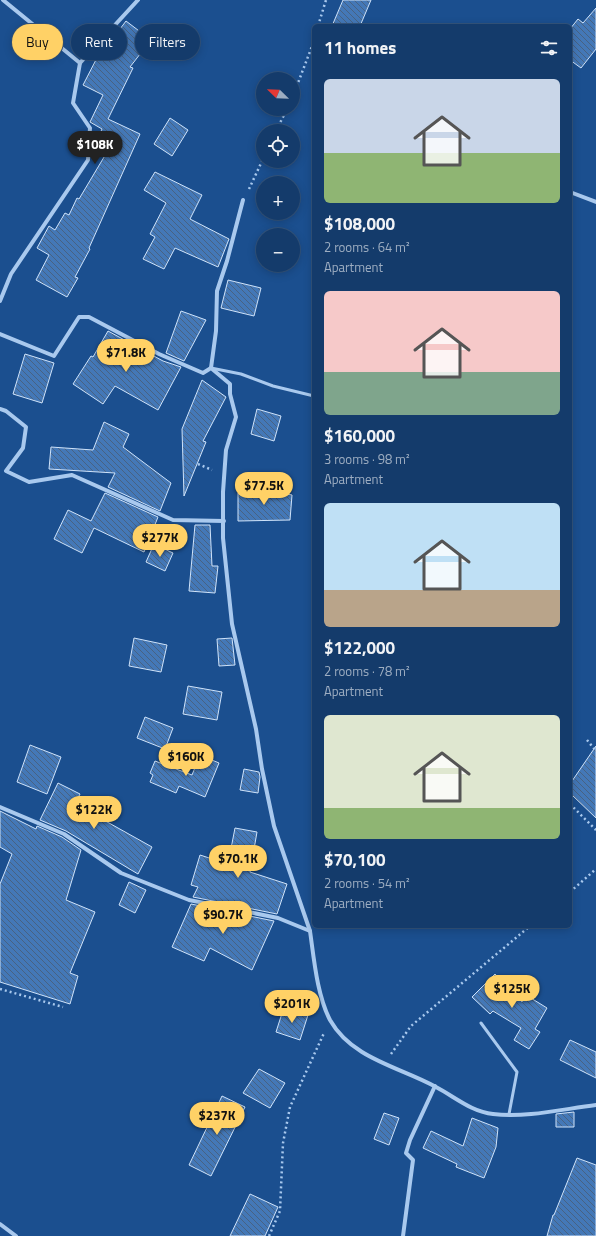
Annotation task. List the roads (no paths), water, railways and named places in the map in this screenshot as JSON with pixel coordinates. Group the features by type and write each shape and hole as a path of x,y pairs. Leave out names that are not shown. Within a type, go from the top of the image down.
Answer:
{"street":[{"path":"3,0 80,63"},
{"path":"0,301 11,274 88,160 90,128 73,103 80,63 138,0"},
{"path":"572,193 596,202"},
{"path":"211,368 216,331 217,291 227,261 243,200"},
{"path":"0,334 54,356 79,317 89,317 159,354 203,373 211,368"},
{"path":"211,368 230,384 230,394 236,417 226,450 223,492 223,538 232,624 256,729 266,792 281,849 310,931 319,986 330,1020 342,1036 360,1052 435,1086 472,1108 493,1114 509,1114 535,1113 596,1105"},
{"path":"0,409 6,411 26,426 23,448 6,472 29,482 72,475 173,520 224,521"},
{"path":"0,807 64,834 121,873 189,900 278,918 310,931"},
{"path":"403,1236 413,1160 406,1153 410,1140 435,1086"},
{"path":"0,1224 16,1236"}],"lane":[{"path":"211,368 241,374 273,386 312,396"},
{"path":"481,1023 517,1072 509,1114"}]}
